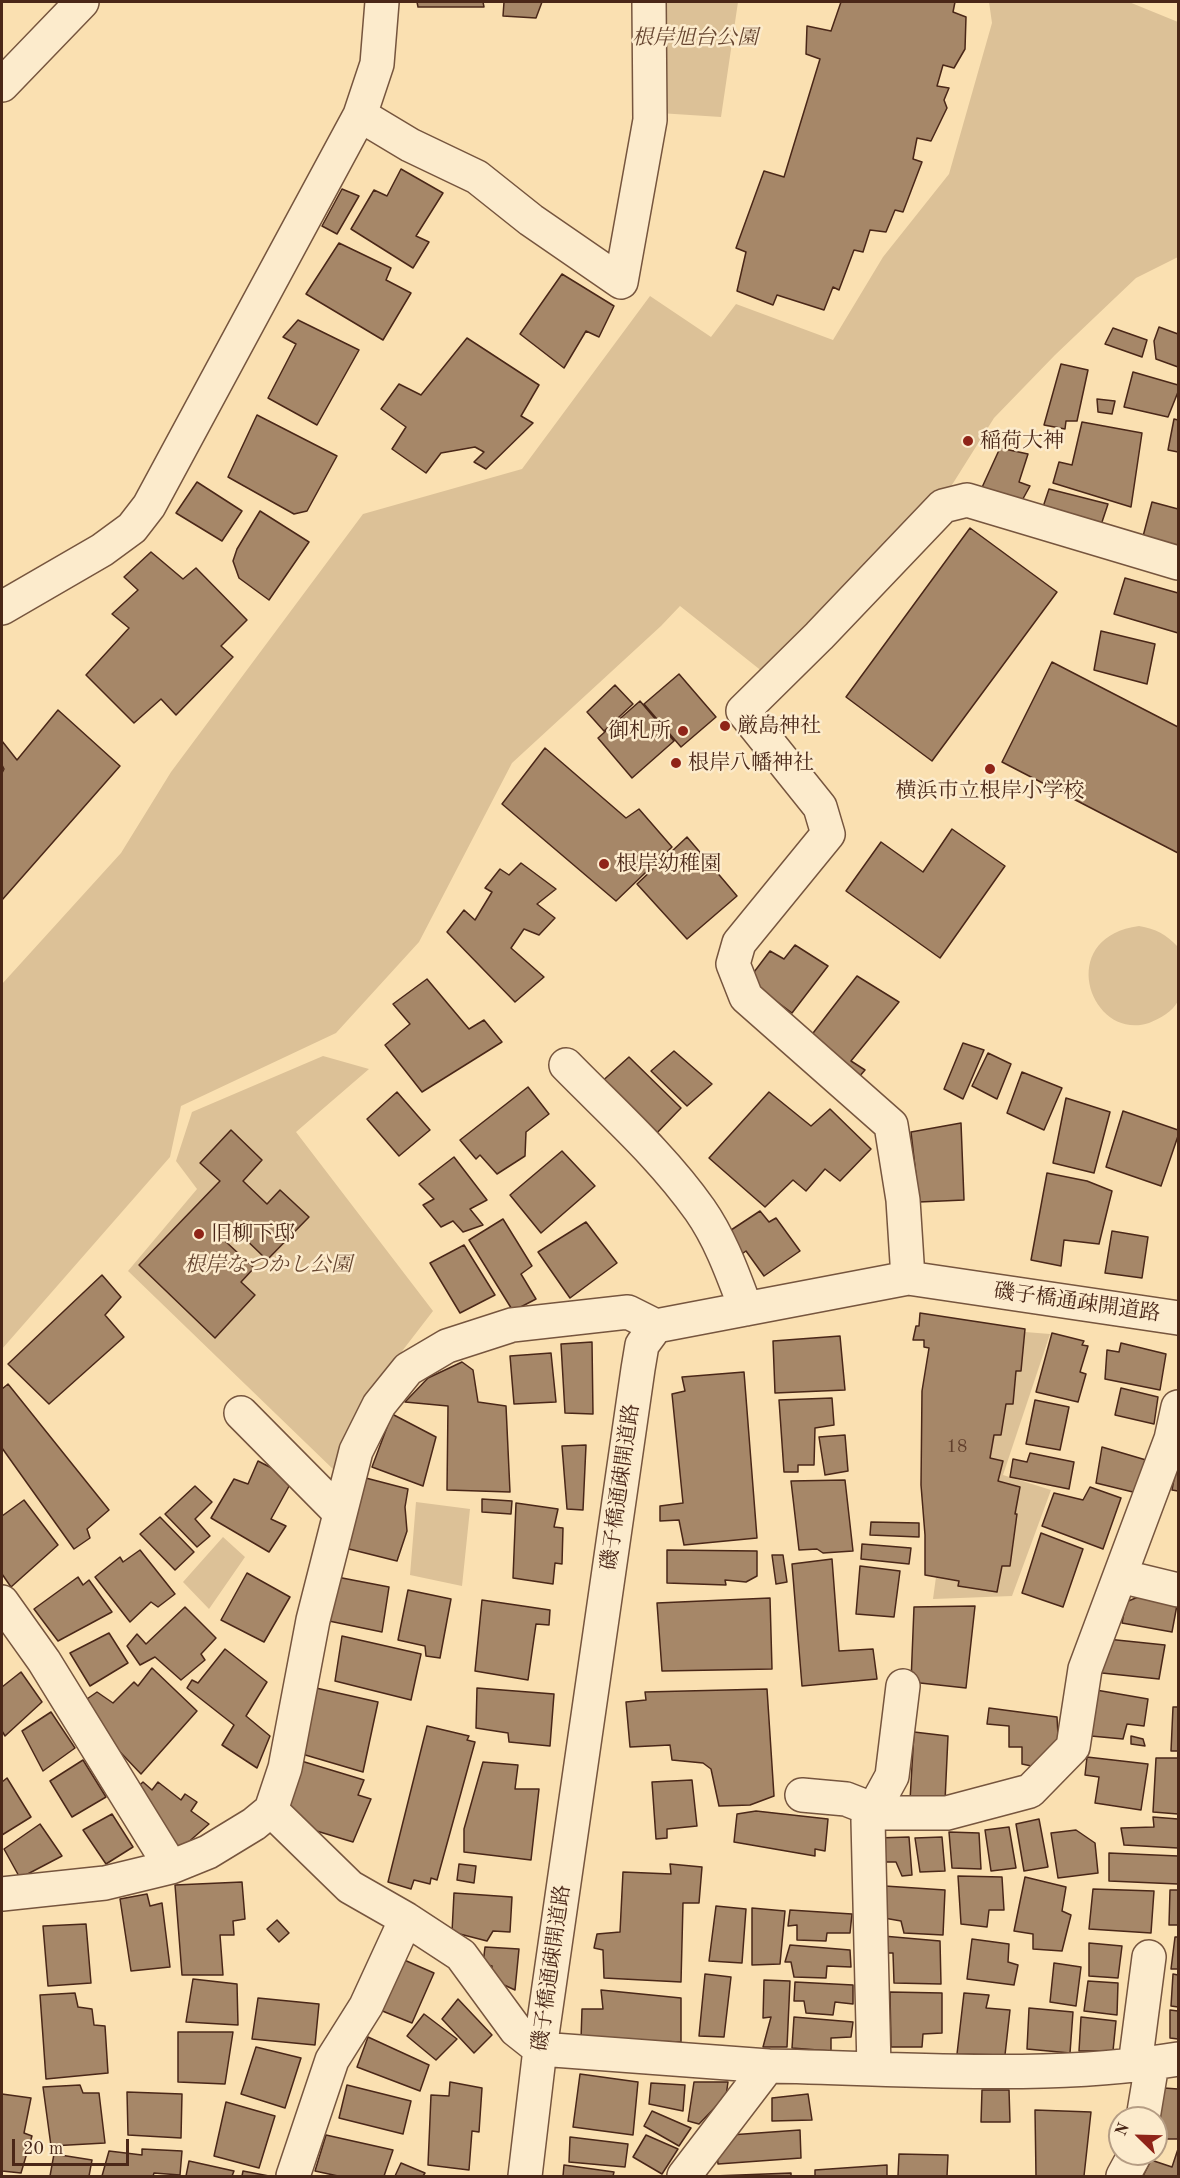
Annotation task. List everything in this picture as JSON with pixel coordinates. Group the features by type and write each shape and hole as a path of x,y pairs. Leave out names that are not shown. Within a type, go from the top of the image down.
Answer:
{"street":[{"path":"2,86 82,2"},
{"path":"2,608 102,550 132,528 149,506 360,115 377,64 382,2"},
{"path":"360,115 410,145 477,177 531,220 621,282 650,120 649,2"},
{"path":"908,1278 903,1200 891,1125 884,1110 746,997 733,964 739,943 828,834 820,807 743,711 819,636 943,506 967,500 1179,563"},
{"path":"566,1065 659,1159 700,1210 727,1256 746,1309"},
{"name":"磯子橋通疎開道路","path":"525,2176 540,2049 638,1369 642,1345 656,1326 908,1278 1179,1318"},
{"path":"2,1894 105,1883 171,1867 208,1852 254,1824 271,1810 285,1768 313,1620 356,1451 380,1405 408,1370 447,1346 512,1325 628,1312 656,1326"},
{"path":"802,1795 846,1799 882,1813 946,1813 1030,1791 1073,1747 1085,1670 1171,1439 1179,1407"},
{"path":"241,1413 340,1513"},
{"path":"1120,1576 1179,1590"},
{"path":"2,1602 44,1661 171,1867"},
{"path":"874,2068 868,1820 892,1776 903,1686"},
{"path":"271,1810 350,1887 406,1919 461,1955 516,2030 540,2049 768,2066 968,2071 1056,2070 1155,2063"},
{"path":"293,2176 332,2060 366,2006 406,1919"},
{"path":"1146,2106 1155,2063 1149,1957"},
{"path":"684,2176 768,2066"}],"green space":[{"name":"根岸旭台公園","path":"657,2 738,2 721,117 659,113"},
{"path":"989,2 1129,2 1178,22 1178,257 1136,278 1055,355 994,418 945,496 773,680 680,606 512,763 419,942 336,1033 181,1106 170,1157 2,1349 2,984 121,853 171,772 363,514 522,469 650,296 711,337 736,304 833,340 883,257 949,174 992,23"},
{"path":"1139,926 1160,933 1178,947 1178,1001 1162,1017 1149,1023 1128,1025 1111,1017 1097,1004 1090,986 1089,967 1096,948 1113,934"},
{"name":"根岸なつかし公園","path":"323,1056 369,1069 296,1132 433,1311 376,1385 336,1472 128,1271 197,1189 176,1161 192,1112"},
{"path":"1025,1332 1050,1334 1003,1475 1051,1490 1012,1596 933,1599 936,1577 959,1581 959,1586 996,1592 1002,1566 1010,1566 1019,1487 998,1481 1003,1461 990,1458 994,1435 1001,1435 1006,1404 1013,1404 1016,1371 1021,1370"},
{"path":"416,1502 470,1509 462,1586 410,1575"},
{"path":"223,1537 245,1557 209,1609 183,1582"}],"building":[{"path":"417,2 483,2 484,7 418,7"},
{"path":"504,2 542,2 536,18 503,16"},
{"path":"841,2 955,2 953,12 966,17 965,49 954,68 943,65 937,86 949,88 944,100 947,108 931,141 917,138 913,159 922,162 903,212 895,210 886,232 870,230 863,252 854,250 839,290 833,287 824,310 777,295 773,305 737,291 746,252 736,248 764,171 784,177 820,59 806,54 807,26 831,31"},
{"path":"401,169 443,193 416,236 429,242 413,268 351,229 374,190 387,196"},
{"path":"342,189 359,196 337,234 322,226"},
{"path":"339,243 391,268 386,280 411,293 383,340 306,294"},
{"path":"562,274 614,306 599,337 586,331 564,368 520,334"},
{"path":"298,320 359,350 317,425 268,398 296,344 283,337"},
{"path":"1159,327 1178,334 1178,367 1156,359 1154,341"},
{"path":"1113,328 1147,340 1142,357 1105,344"},
{"path":"467,338 539,385 521,416 533,423 486,469 474,462 484,452 475,447 441,453 426,473 392,449 406,427 381,409 399,384 421,395"},
{"path":"1061,364 1088,370 1077,421 1066,421 1065,429 1044,425"},
{"path":"1133,372 1178,385 1178,392 1168,417 1124,407"},
{"path":"1097,399 1115,401 1112,414 1098,412"},
{"path":"257,415 337,456 307,511 294,514 228,477"},
{"path":"1174,419 1178,420 1178,452 1168,450"},
{"path":"1082,422 1142,433 1131,507 1053,483 1059,462 1072,465"},
{"path":"1000,448 1028,454 1019,482 1030,486 1019,506 979,494"},
{"path":"197,482 242,511 222,541 176,513"},
{"path":"1049,489 1108,504 1099,531 1041,513"},
{"path":"1152,502 1178,509 1178,556 1141,544"},
{"path":"260,511 309,542 269,600 239,578 233,561 237,549"},
{"path":"970,528 1057,592 932,761 846,697"},
{"path":"151,552 183,579 196,568 247,620 221,646 233,657 176,715 161,699 134,723 86,675 129,628 112,614 138,590 124,577"},
{"path":"1125,578 1178,593 1178,633 1114,614"},
{"path":"1101,631 1155,644 1147,684 1094,670"},
{"path":"1052,662 1178,727 1178,853 1002,762"},
{"path":"679,674 716,717 681,747 644,704"},
{"path":"615,685 633,704 604,731 587,712"},
{"name":"根岸八幡神社","path":"640,701 674,741 632,778 598,738"},
{"path":"58,710 120,766 2,900 2,773 4,769 2,741 17,760"},
{"path":"545,748 626,818 639,809 672,847 616,901 502,804"},
{"path":"952,829 1005,866 940,958 846,891 881,842 923,872"},
{"path":"687,837 737,896 687,939 637,884"},
{"path":"521,863 556,889 537,904 555,918 539,935 524,929 511,948 544,977 515,1002 447,932 464,910 475,920 492,892 485,888 500,869 509,875"},
{"path":"795,945 828,966 792,1013 748,980 770,951 784,959"},
{"path":"857,976 899,1002 851,1061 865,1070 858,1078 810,1037"},
{"path":"427,979 469,1029 484,1020 502,1042 422,1092 385,1045 410,1024 393,1004"},
{"path":"963,1043 984,1050 963,1099 944,1089"},
{"path":"674,1051 712,1084 687,1106 651,1071"},
{"path":"988,1053 1011,1064 997,1099 972,1086"},
{"path":"629,1057 681,1108 652,1138 598,1085"},
{"path":"1022,1072 1062,1088 1044,1130 1007,1113"},
{"path":"528,1087 549,1114 526,1132 525,1156 497,1174 480,1155 476,1159 460,1140"},
{"path":"397,1092 430,1130 399,1156 367,1119"},
{"path":"769,1092 811,1126 830,1109 871,1149 840,1181 825,1169 806,1191 793,1180 765,1207 709,1158"},
{"path":"1066,1098 1110,1112 1094,1173 1053,1163"},
{"path":"1123,1111 1178,1130 1161,1186 1106,1167"},
{"path":"961,1123 964,1200 919,1202 911,1132"},
{"name":"旧柳下邸","path":"231,1130 262,1160 243,1181 267,1204 280,1190 309,1217 267,1260 235,1229 224,1240 254,1268 241,1282 255,1295 215,1338 139,1265 220,1181 200,1163"},
{"path":"562,1151 595,1186 541,1233 510,1195"},
{"path":"454,1157 487,1200 470,1209 483,1225 463,1232 453,1221 441,1227 423,1205 434,1199 419,1184"},
{"path":"1047,1173 1087,1181 1112,1191 1099,1244 1064,1240 1061,1266 1031,1260"},
{"path":"760,1211 769,1222 776,1218 800,1251 764,1276 746,1251 739,1256 725,1234"},
{"path":"503,1219 532,1266 521,1274 536,1299 513,1311 469,1240"},
{"path":"586,1222 617,1263 570,1298 538,1252"},
{"path":"1112,1231 1148,1237 1142,1278 1105,1273"},
{"path":"464,1245 495,1295 460,1313 430,1263"},
{"path":"102,1275 121,1297 105,1315 124,1337 49,1404 8,1364"},
{"path":"920,1313 1025,1329 1021,1371 1016,1371 1013,1404 1006,1404 1001,1435 994,1435 990,1458 1003,1461 998,1481 1020,1487 1010,1566 1002,1566 997,1592 958,1586 959,1581 925,1575 921,1485 922,1391 929,1348 924,1347 924,1340 913,1340 916,1326 919,1326"},
{"path":"1052,1333 1084,1341 1082,1345 1088,1346 1080,1372 1086,1374 1078,1402 1036,1392"},
{"path":"840,1336 845,1390 775,1393 773,1341"},
{"path":"592,1342 593,1414 565,1413 561,1344"},
{"path":"1121,1343 1166,1354 1160,1390 1105,1379 1107,1350 1119,1352"},
{"path":"551,1353 556,1402 514,1404 510,1356"},
{"path":"462,1362 473,1370 478,1402 506,1406 510,1492 447,1490 448,1406 405,1402 428,1378"},
{"path":"744,1372 757,1538 684,1545 679,1520 660,1521 660,1506 683,1503 672,1394 685,1391 682,1377"},
{"path":"8,1384 109,1510 87,1529 90,1538 74,1549 2,1448 2,1389"},
{"path":"1121,1388 1158,1397 1154,1424 1115,1415"},
{"path":"832,1398 834,1425 815,1428 814,1465 798,1465 798,1472 784,1472 779,1400"},
{"path":"1035,1400 1069,1407 1060,1450 1026,1444"},
{"path":"392,1414 436,1437 423,1486 372,1467"},
{"path":"845,1435 848,1471 825,1475 819,1437"},
{"path":"586,1445 583,1510 567,1509 562,1446"},
{"path":"1102,1447 1146,1460 1137,1493 1096,1483"},
{"path":"1030,1453 1074,1462 1069,1489 1010,1477 1013,1459 1027,1462"},
{"path":"1178,1457 1178,1491 1172,1490"},
{"path":"258,1461 293,1479 271,1519 286,1526 269,1552 211,1518 234,1479 248,1484"},
{"path":"362,1477 408,1489 405,1507 407,1531 397,1561 345,1548"},
{"path":"845,1480 853,1551 823,1553 817,1549 799,1550 791,1481"},
{"path":"195,1486 212,1502 195,1519 210,1536 197,1547 165,1514"},
{"path":"1090,1487 1121,1498 1103,1549 1042,1526 1054,1493 1083,1500"},
{"path":"482,1499 512,1501 511,1514 482,1512"},
{"path":"24,1500 58,1545 11,1587 2,1574 2,1516"},
{"path":"516,1503 558,1509 554,1527 563,1528 562,1564 555,1563 553,1584 513,1578"},
{"path":"160,1517 194,1552 175,1570 140,1534"},
{"path":"871,1522 919,1523 919,1537 870,1535"},
{"path":"1041,1533 1083,1549 1063,1607 1022,1593"},
{"path":"862,1544 911,1548 909,1564 861,1559"},
{"path":"140,1550 175,1594 158,1607 151,1602 130,1622 95,1577 120,1557 123,1562"},
{"path":"667,1550 757,1551 757,1576 746,1582 725,1580 726,1585 667,1583"},
{"path":"772,1555 783,1555 787,1582 776,1584"},
{"path":"832,1559 839,1651 873,1649 877,1679 802,1686 792,1564"},
{"path":"860,1566 900,1571 894,1617 856,1614"},
{"path":"247,1573 290,1597 264,1642 221,1620"},
{"path":"78,1577 83,1585 89,1580 112,1612 58,1641 34,1609"},
{"path":"337,1577 389,1587 382,1632 329,1621"},
{"path":"408,1590 451,1599 440,1658 426,1656 425,1646 398,1640"},
{"path":"1138,1597 1177,1605 1172,1632 1122,1623 1126,1602"},
{"path":"770,1598 772,1669 662,1671 657,1603"},
{"path":"482,1600 550,1610 549,1625 536,1624 528,1680 475,1671"},
{"path":"975,1606 966,1688 911,1682 914,1607"},
{"path":"185,1607 216,1638 201,1654 205,1660 181,1680 155,1657 140,1665 127,1646 137,1634 146,1644"},
{"path":"109,1633 128,1663 90,1686 70,1653"},
{"path":"342,1636 421,1654 411,1700 335,1681"},
{"path":"1107,1639 1165,1645 1159,1679 1102,1673"},
{"path":"225,1649 267,1682 246,1716 270,1736 257,1768 222,1745 234,1725 187,1688 192,1680 198,1683"},
{"path":"152,1668 197,1711 141,1774 84,1714 91,1705 84,1701 97,1692 113,1703 134,1682 138,1686"},
{"path":"21,1672 42,1702 5,1736 2,1731 2,1687"},
{"path":"316,1688 378,1702 363,1772 302,1754"},
{"path":"477,1688 554,1694 550,1746 509,1742 508,1733 476,1728"},
{"path":"767,1689 774,1796 750,1805 719,1806 711,1769 703,1763 672,1760 670,1745 630,1747 626,1702 646,1700 645,1692"},
{"path":"1096,1690 1148,1699 1144,1726 1127,1724 1123,1739 1091,1736"},
{"path":"1173,1707 1178,1707 1178,1751 1171,1751"},
{"path":"989,1708 1057,1717 1058,1735 1065,1735 1036,1767 1022,1764 1022,1747 1009,1747 1009,1726 987,1724"},
{"path":"51,1712 75,1748 43,1771 22,1731"},
{"path":"427,1726 469,1736 467,1740 475,1742 437,1880 431,1878 430,1884 414,1880 411,1889 388,1882"},
{"path":"914,1732 948,1736 945,1801 910,1800"},
{"path":"1131,1736 1143,1739 1145,1746 1131,1744"},
{"path":"1087,1757 1148,1764 1141,1810 1095,1803 1099,1777 1085,1775"},
{"path":"1156,1758 1178,1758 1178,1814 1153,1812"},
{"path":"83,1760 106,1797 72,1817 50,1781"},
{"path":"298,1760 364,1780 358,1795 371,1799 353,1842 310,1829 283,1807"},
{"path":"483,1762 518,1765 515,1789 539,1789 531,1860 464,1852 464,1829"},
{"path":"7,1778 31,1817 2,1835 2,1782"},
{"path":"692,1780 697,1826 667,1829 667,1838 656,1839 652,1782"},
{"path":"143,1782 152,1790 158,1782 181,1800 185,1794 197,1802 191,1811 209,1824 176,1853 131,1793"},
{"path":"756,1811 828,1819 825,1851 815,1849 815,1856 734,1842 737,1814"},
{"path":"112,1814 133,1847 106,1864 83,1830"},
{"path":"1153,1817 1178,1819 1178,1848 1124,1845 1121,1828 1154,1827"},
{"path":"1039,1819 1048,1867 1024,1871 1016,1824"},
{"path":"40,1824 62,1856 20,1878 4,1849"},
{"path":"1009,1827 1016,1868 991,1871 985,1830"},
{"path":"1076,1830 1095,1843 1098,1873 1058,1878 1051,1833"},
{"path":"949,1832 979,1833 981,1869 952,1868"},
{"path":"909,1837 912,1875 902,1876 896,1862 876,1862 876,1838"},
{"path":"942,1837 945,1871 920,1872 915,1838"},
{"path":"1109,1853 1178,1856 1178,1884 1109,1881"},
{"path":"459,1864 476,1866 474,1883 457,1880"},
{"path":"670,1864 702,1867 699,1903 683,1903 681,1982 604,1978 603,1950 594,1948 597,1934 620,1932 623,1872 671,1874"},
{"path":"958,1876 1002,1877 1004,1910 989,1910 987,1927 961,1924"},
{"path":"1025,1877 1066,1887 1062,1911 1071,1915 1062,1951 1033,1949 1033,1934 1014,1931"},
{"path":"242,1882 245,1919 233,1921 234,1935 220,1935 223,1975 182,1975 175,1885"},
{"path":"885,1886 945,1890 943,1935 904,1933 901,1921 884,1918"},
{"path":"1093,1889 1154,1891 1151,1933 1089,1929"},
{"path":"1170,1890 1178,1890 1178,1925 1169,1925"},
{"path":"454,1893 512,1897 510,1932 493,1931 487,1941 452,1932"},
{"path":"147,1894 150,1906 162,1903 170,1967 131,1971 120,1899"},
{"path":"716,1906 746,1909 742,1963 709,1961"},
{"path":"752,1908 785,1911 780,1964 752,1965"},
{"path":"790,1910 852,1914 850,1933 827,1933 826,1941 797,1940 797,1925 788,1926"},
{"path":"277,1920 289,1933 279,1942 267,1929"},
{"path":"86,1924 91,1983 48,1986 43,1926"},
{"path":"883,1936 940,1941 941,1984 894,1983 893,1953 884,1953"},
{"path":"1175,1937 1178,1937 1178,1969 1171,1969"},
{"path":"972,1939 1009,1944 1008,1962 1018,1965 1014,1985 967,1979"},
{"path":"1089,1943 1122,1946 1118,1978 1089,1976"},
{"path":"790,1945 850,1950 851,1967 827,1966 826,1978 794,1977 791,1962 785,1962"},
{"path":"485,1947 519,1949 515,1990 491,1979 492,1966 483,1964"},
{"path":"402,1959 434,1973 412,2023 380,2010"},
{"path":"1054,1963 1081,1967 1076,2006 1050,2002"},
{"path":"705,1974 731,1977 724,2037 699,2036"},
{"path":"1173,1974 1178,1975 1178,2007 1171,2006"},
{"path":"193,1979 237,1984 238,2025 186,2022"},
{"path":"764,1980 790,1981 787,2047 763,2047 771,2017 763,2018"},
{"path":"1088,1981 1118,1983 1117,2015 1084,2011"},
{"path":"795,1982 853,1985 853,2004 835,2002 833,2015 806,2013 804,2001 794,2001"},
{"path":"601,1990 681,1998 681,2042 581,2039 582,2009 603,2009"},
{"path":"890,1992 942,1993 942,2033 923,2034 922,2047 891,2047"},
{"path":"75,1993 78,2007 92,2009 94,2025 105,2026 108,2073 46,2079 40,1995"},
{"path":"964,1993 989,1995 986,2008 1010,2010 1005,2055 957,2054"},
{"path":"258,1998 319,2004 315,2045 252,2039"},
{"path":"458,1999 492,2035 474,2053 442,2019"},
{"path":"1029,2008 1073,2012 1070,2053 1027,2049"},
{"path":"1170,2010 1178,2011 1178,2039 1170,2038"},
{"path":"424,2014 457,2039 436,2060 407,2036"},
{"path":"794,2017 853,2022 851,2037 831,2038 831,2051 792,2048"},
{"path":"1081,2017 1116,2021 1113,2051 1079,2051"},
{"path":"178,2032 233,2032 225,2084 178,2082"},
{"path":"368,2037 429,2065 420,2091 357,2067"},
{"path":"256,2047 301,2058 285,2108 241,2094"},
{"path":"580,2074 638,2082 633,2135 573,2127"},
{"path":"450,2082 482,2088 479,2132 472,2131 469,2170 428,2165 431,2095 449,2096"},
{"path":"694,2082 728,2082 726,2096 699,2124 688,2121"},
{"path":"651,2083 685,2085 683,2111 649,2104"},
{"path":"80,2085 83,2093 99,2093 105,2143 51,2146 43,2087"},
{"path":"347,2085 411,2101 403,2134 339,2118"},
{"path":"1164,2088 1178,2089 1178,2139 1168,2139 1168,2106 1162,2106"},
{"path":"982,2090 1009,2090 1010,2122 981,2122"},
{"path":"127,2092 182,2094 181,2138 128,2135"},
{"path":"2,2094 31,2098 24,2133 32,2136 21,2173 2,2171"},
{"path":"808,2094 812,2120 772,2121 772,2098"},
{"path":"226,2102 275,2116 259,2168 214,2156"},
{"path":"1035,2110 1091,2112 1084,2176 1036,2176"},
{"path":"652,2111 691,2128 679,2146 644,2126"},
{"path":"800,2130 801,2158 718,2164 716,2146 730,2135"},
{"path":"326,2135 393,2150 384,2176 338,2176 315,2171"},
{"path":"646,2135 678,2149 662,2174 633,2157"},
{"path":"570,2137 628,2144 625,2167 569,2162"},
{"path":"142,2149 182,2151 180,2175 154,2173 153,2176 102,2176 109,2151 142,2155"},
{"path":"1178,2149 1178,2176 1143,2176 1148,2166 1172,2167"},
{"path":"54,2154 92,2160 89,2176 50,2176"},
{"path":"899,2154 948,2155 947,2176 898,2176"},
{"path":"189,2161 234,2171 232,2176 186,2176"},
{"path":"401,2163 425,2173 423,2176 395,2176"},
{"path":"564,2165 614,2172 613,2176 563,2176"},
{"path":"887,2165 887,2176 815,2176 815,2170"},
{"path":"243,2171 269,2176 242,2176"},
{"path":"791,2173 791,2176 714,2176"}],"place":[{"name":"稲荷大神","path":"968,441"},
{"name":"厳島神社","path":"725,726"},
{"name":"御札所","path":"683,731"},
{"name":"根岸八幡神社","path":"676,763"},
{"name":"横浜市立根岸小学校","path":"990,769"},
{"name":"根岸幼稚園","path":"604,864"},
{"name":"旧柳下邸","path":"199,1234"}]}
